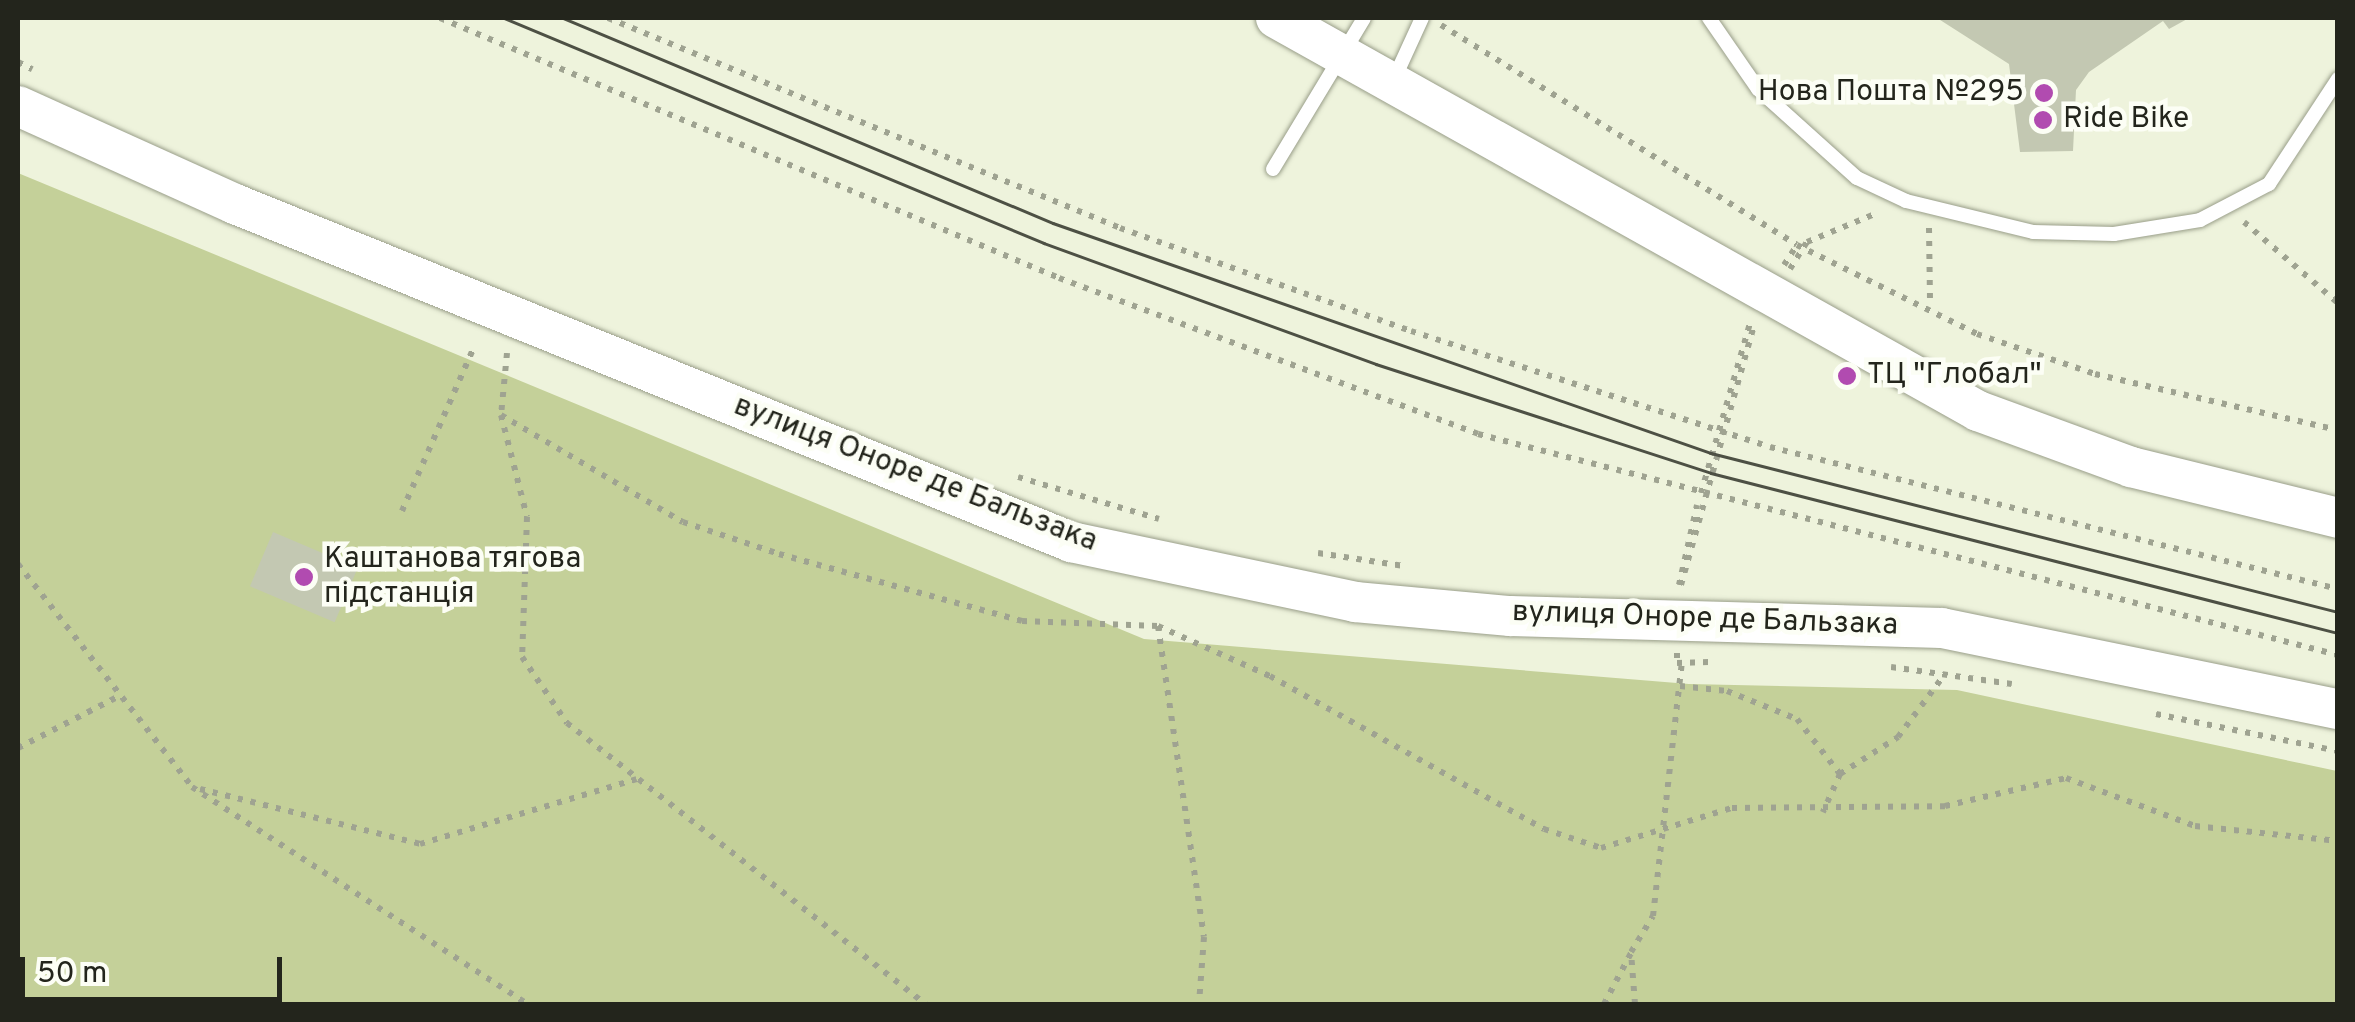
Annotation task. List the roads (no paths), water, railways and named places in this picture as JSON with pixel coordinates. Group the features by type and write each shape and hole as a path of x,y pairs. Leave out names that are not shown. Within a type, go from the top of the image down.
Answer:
{"main road":[{"path":"1276,18 1354,34 1395,77 1978,411 2131,466 2338,518"},
{"name":"вулиця Оноре де Бальзака","path":"18,106 520,319 1072,542 1356,602 1510,616 1942,628 2338,709"}],"lane":[{"path":"1395,77 1424,18"},
{"path":"1708,18 1798,130 1857,178 1906,201 2033,232 2114,234 2225,206 2268,184 2338,79"},
{"path":"1273,169 1354,34"}],"tram line":[{"path":"504,18 1044,243 1376,364 1711,473 2338,633"},
{"path":"563,18 1053,223 1711,453 2338,612"}],"place":[{"name":"Нова Пошта №295","path":"2044,93"},
{"name":"Ride Bike","path":"2043,120"},
{"name":"ТЦ \"Глобал\"","path":"1847,376"},
{"name":"Каштанова тягова пiдстанцiя","path":"304,577"}]}
